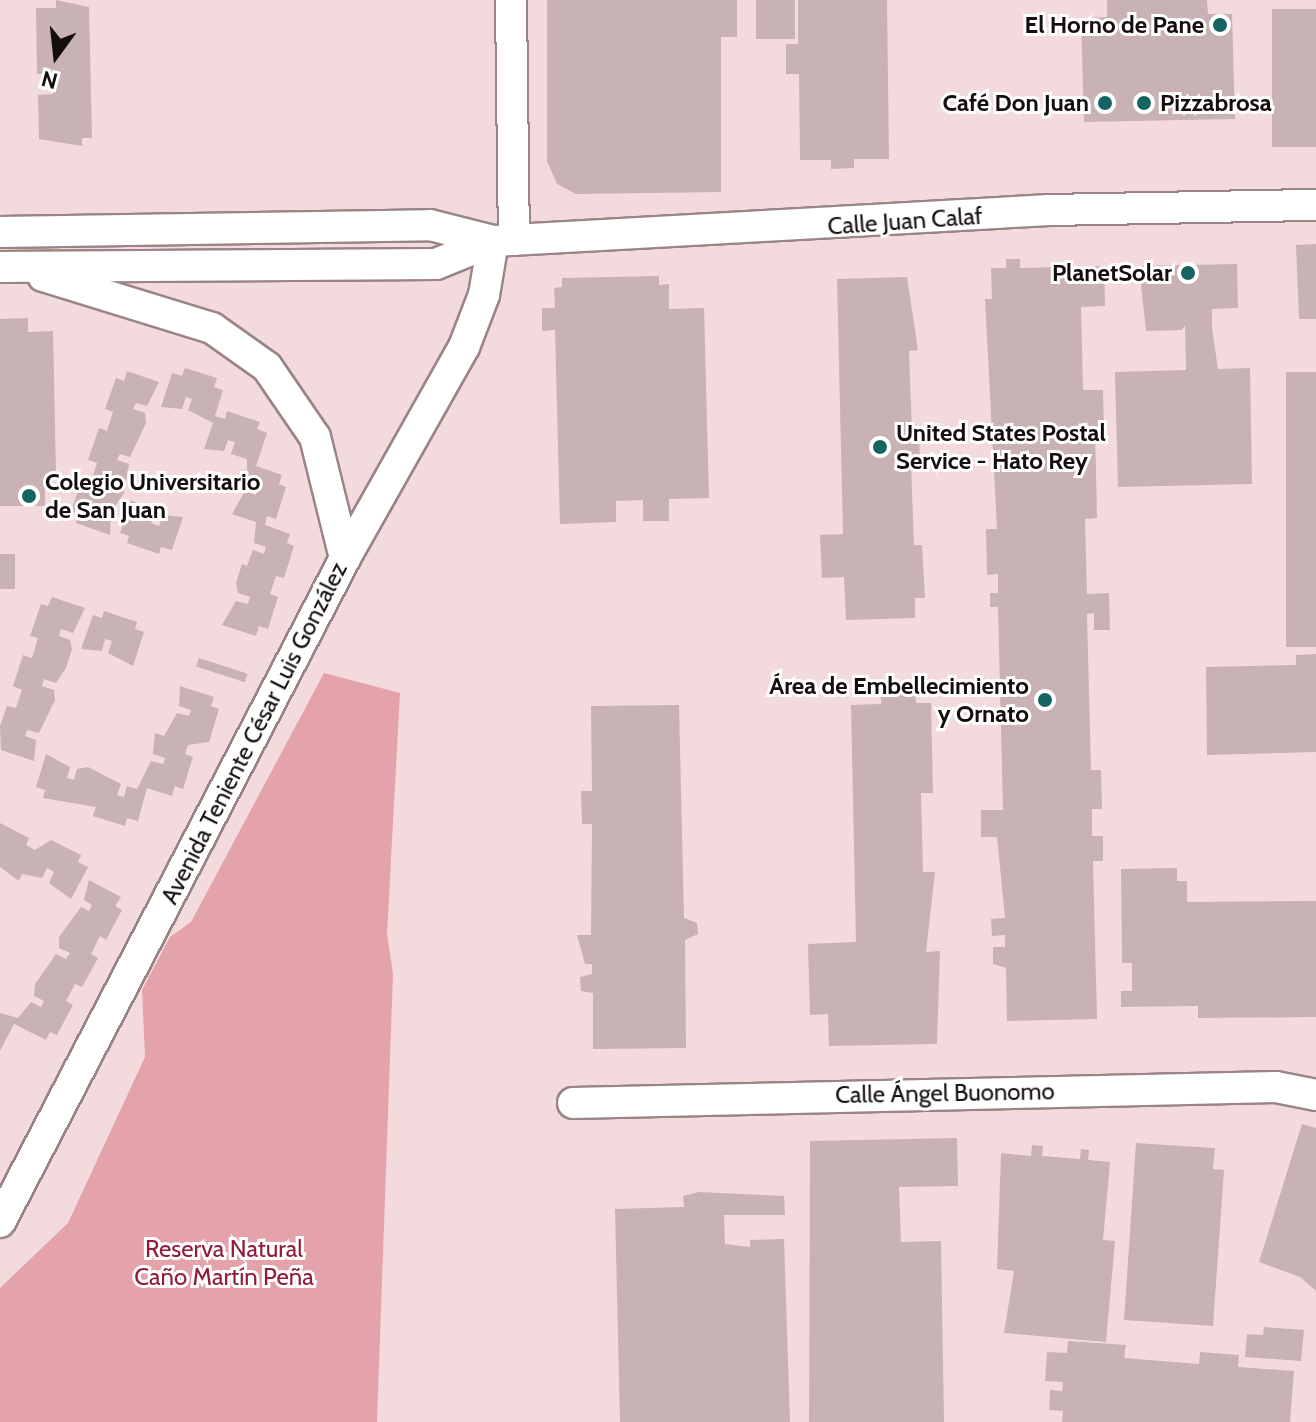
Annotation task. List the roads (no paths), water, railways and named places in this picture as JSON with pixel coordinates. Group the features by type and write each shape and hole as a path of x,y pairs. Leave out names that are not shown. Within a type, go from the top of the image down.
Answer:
{"street":[{"name":"Avenida Teniente César Luis González","path":"0,1222 345,558 464,347 504,240 511,0"},
{"name":"Calle Juan Calaf","path":"504,240 1049,210 1316,205"},
{"path":"0,232 430,225 504,240"},
{"path":"7,267 436,264 504,240"},
{"path":"7,267 212,328 267,367 315,437 345,558"},
{"name":"Calle Ángel Buonomo","path":"573,1103 1276,1087 1316,1095"}],"place":[{"name":"El Horno de Pane","path":"1220,25"},
{"name":"Café Don Juan","path":"1105,103"},
{"name":"Pizzabrosa","path":"1144,103"},
{"name":"PlanetSolar","path":"1188,273"},
{"name":"United States Postal Service - Hato Rey","path":"880,447"},
{"name":"Colegio Universitario de San Juan","path":"29,496"},
{"name":"Área de Embellecimiento y Ornato","path":"1045,700"}],"park label":[{"name":"Reserva Natural Caño Martín Peña","path":"224,1263"}]}
